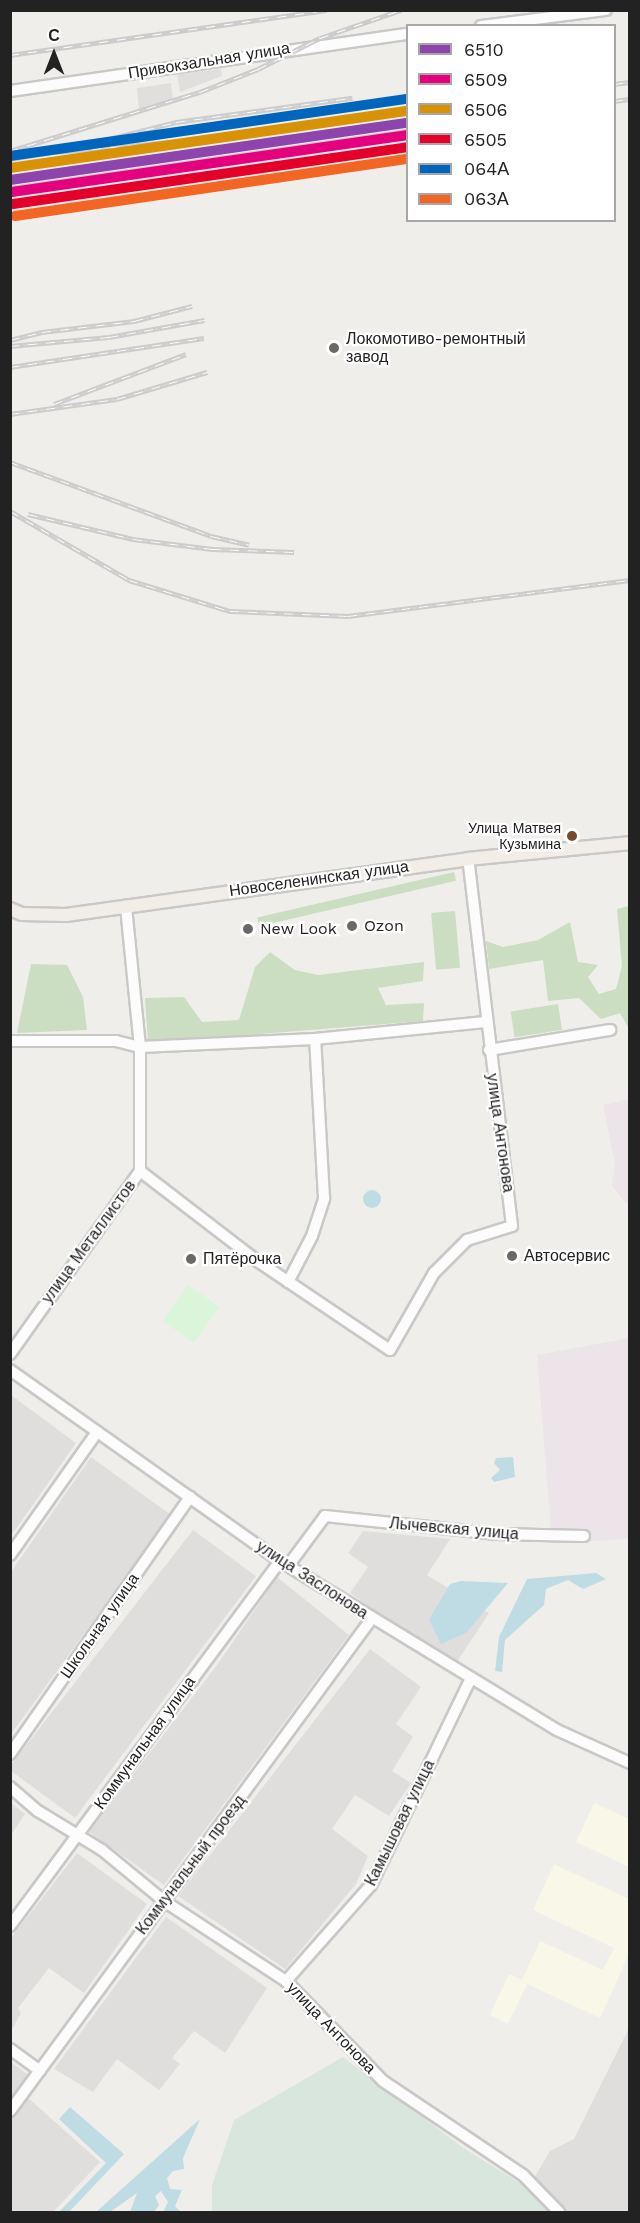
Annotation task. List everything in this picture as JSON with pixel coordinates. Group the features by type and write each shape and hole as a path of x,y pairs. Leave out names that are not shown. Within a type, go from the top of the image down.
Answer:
{"main road":[{"name":"Новоселенинская улица","path":"10,909 22,914 66,915 468,859 630,843"}],"street":[{"path":"497,24 606,10"},
{"name":"Привокзальная улица","path":"10,91 406,34"},
{"name":"улица Антонова","path":"288,1282 390,1350 434,1273 467,1240 513,1226 485,1022 468,859"},
{"name":"улица Металлистов","path":"10,1354 140,1171 140,1047 126,906"},
{"path":"10,1041 116,1041 140,1047 315,1039 485,1022"},
{"path":"489,1050 610,1030"},
{"path":"140,1171 288,1282 312,1236 324,1198 315,1039"},
{"name":"улица Заслонова","path":"10,1370 284,1563 556,1730 630,1763"},
{"path":"10,1555 97,1432"},
{"name":"Школьная улица","path":"10,1754 190,1497"},
{"name":"Коммунальная улица","path":"10,1926 284,1563 325,1516"},
{"name":"Лычевская улица","path":"325,1516 497,1534 584,1536"},
{"name":"Коммунальный проезд","path":"10,2111 372,1618"},
{"name":"Камышовая улица","path":"286,1981 371,1885 471,1678"},
{"name":"улица Антонова","path":"10,1787 38,1811 102,1850 164,1901 286,1981 383,2081 523,2175 559,2212"},
{"path":"10,2049 40,2071"}],"shaded area":[{"path":"221,69 222,76 180,92 177,74"},
{"path":"171,83 173,102 139,111 137,88"},
{"path":"629,1099 630,1203 626,1204 612,1186 615,1164 603,1105"},
{"path":"629,1338 629,1539 552,1543 537,1355"},
{"path":"11,1395 76,1443 11,1536"},
{"path":"91,1457 171,1515 11,1734 11,1572"},
{"path":"193,1530 256,1576 75,1818 11,1771 11,1765"},
{"path":"363,1531 450,1539 427,1575 489,1613 454,1666 350,1593 368,1567 348,1553"},
{"path":"277,1577 349,1635 164,1885 89,1832 217,1665"},
{"path":"370,1649 421,1687 396,1724 413,1737 392,1771 411,1783 389,1816 355,1795 332,1829 368,1856 356,1884 285,1969 178,1896"},
{"path":"11,1803 25,1814 11,1835"},
{"path":"594,1803 629,1819 629,1867 576,1842"},
{"path":"77,1853 147,1904 84,1993 49,1968 18,2008 21,2013 11,2031 11,1938"},
{"path":"554,1864 629,1899 629,1954 600,2018 527,1984 508,2024 490,2015 509,1974 522,1980 540,1941 603,1970 614,1948 533,1910"},
{"path":"166,1917 267,1988 225,2053 194,2031 172,2058 180,2064 159,2090 117,2059 93,2092 54,2069"},
{"path":"629,2028 629,2212 550,2212 527,2190 550,2151 574,2139"},
{"path":"343,2057 462,2147 523,2185 550,2212 212,2212 212,2185 234,2120"},
{"path":"11,2062 28,2075 11,2099"},
{"path":"27,2097 100,2162 53,2212 11,2212 11,2120"}],"green space":[{"path":"454,872 456,881 259,926 257,917"},
{"path":"629,906 629,1029 620,1013 601,1019 579,998 548,1001 543,960 489,969 486,941 503,947 538,940 570,922 578,962 598,965 588,977 599,994 616,989 622,966 617,909"},
{"path":"455,911 460,968 436,970 431,913"},
{"path":"270,952 295,970 318,975 424,962 423,981 378,988 386,1005 424,1003 423,1021 148,1043 145,998 184,997 202,1022 239,1020 255,967"},
{"path":"31,964 67,965 83,997 87,1030 17,1033"},
{"path":"558,1004 562,1030 515,1037 511,1012"},
{"path":"188,1285 219,1307 194,1343 163,1321"}],"water":[{"path":"368,1190 376,1190 381,1195 379,1206 368,1208 363,1203 363,1195"},
{"path":"513,1457 515,1477 494,1482 491,1478 500,1470 494,1463 496,1458"},
{"path":"596,1573 606,1579 583,1589 568,1580 546,1589 544,1605 505,1640 502,1672 495,1671 499,1637 527,1579"},
{"path":"461,1581 508,1583 466,1633 441,1644 429,1620 450,1584"},
{"path":"70,2107 124,2154 69,2212 59,2212 106,2163 59,2119"},
{"path":"200,2119 183,2158 184,2169 173,2171 167,2178 170,2189 182,2190 175,2206 181,2212 163,2212 168,2202 161,2191 155,2196 159,2205 154,2212 130,2212 137,2193 110,2212 96,2212"}],"railway":[{"path":"10,55 327,10"},
{"path":"10,151 200,92 258,69 320,38 401,10"},
{"path":"616,84 630,82"},
{"path":"93,143 176,122 352,98"},
{"path":"616,101 630,99"},
{"path":"56,152 181,141 406,112"},
{"path":"10,188 406,131"},
{"path":"10,159 64,150"},
{"path":"10,340 42,332 134,321 192,306"},
{"path":"10,346 109,337 204,320"},
{"path":"10,367 204,338"},
{"path":"54,404 186,354"},
{"path":"10,414 117,399 207,372"},
{"path":"10,462 211,536 249,545"},
{"path":"10,511 129,580 230,611 348,616 630,580"},
{"path":"28,514 133,539 212,549 294,552"}],"transit line":[{"name":"064А","path":"10,156 405,99"},
{"name":"6506","path":"10,168 406,111"},
{"name":"6510","path":"10,180 406,123"},
{"name":"6509","path":"12,192 406,135"},
{"name":"6505","path":"13,204 406,147"},
{"name":"063А","path":"15,216 406,159"}],"place":[{"name":"Локомотиво-ремонтный завод","path":"334,348"},
{"name":"Улица Матвея Кузьмина","path":"572,836"},
{"name":"Ozon","path":"352,926"},
{"name":"New Look","path":"248,929"},
{"name":"Автосервис","path":"512,1256"},
{"name":"Пятёрочка","path":"191,1259"}]}
